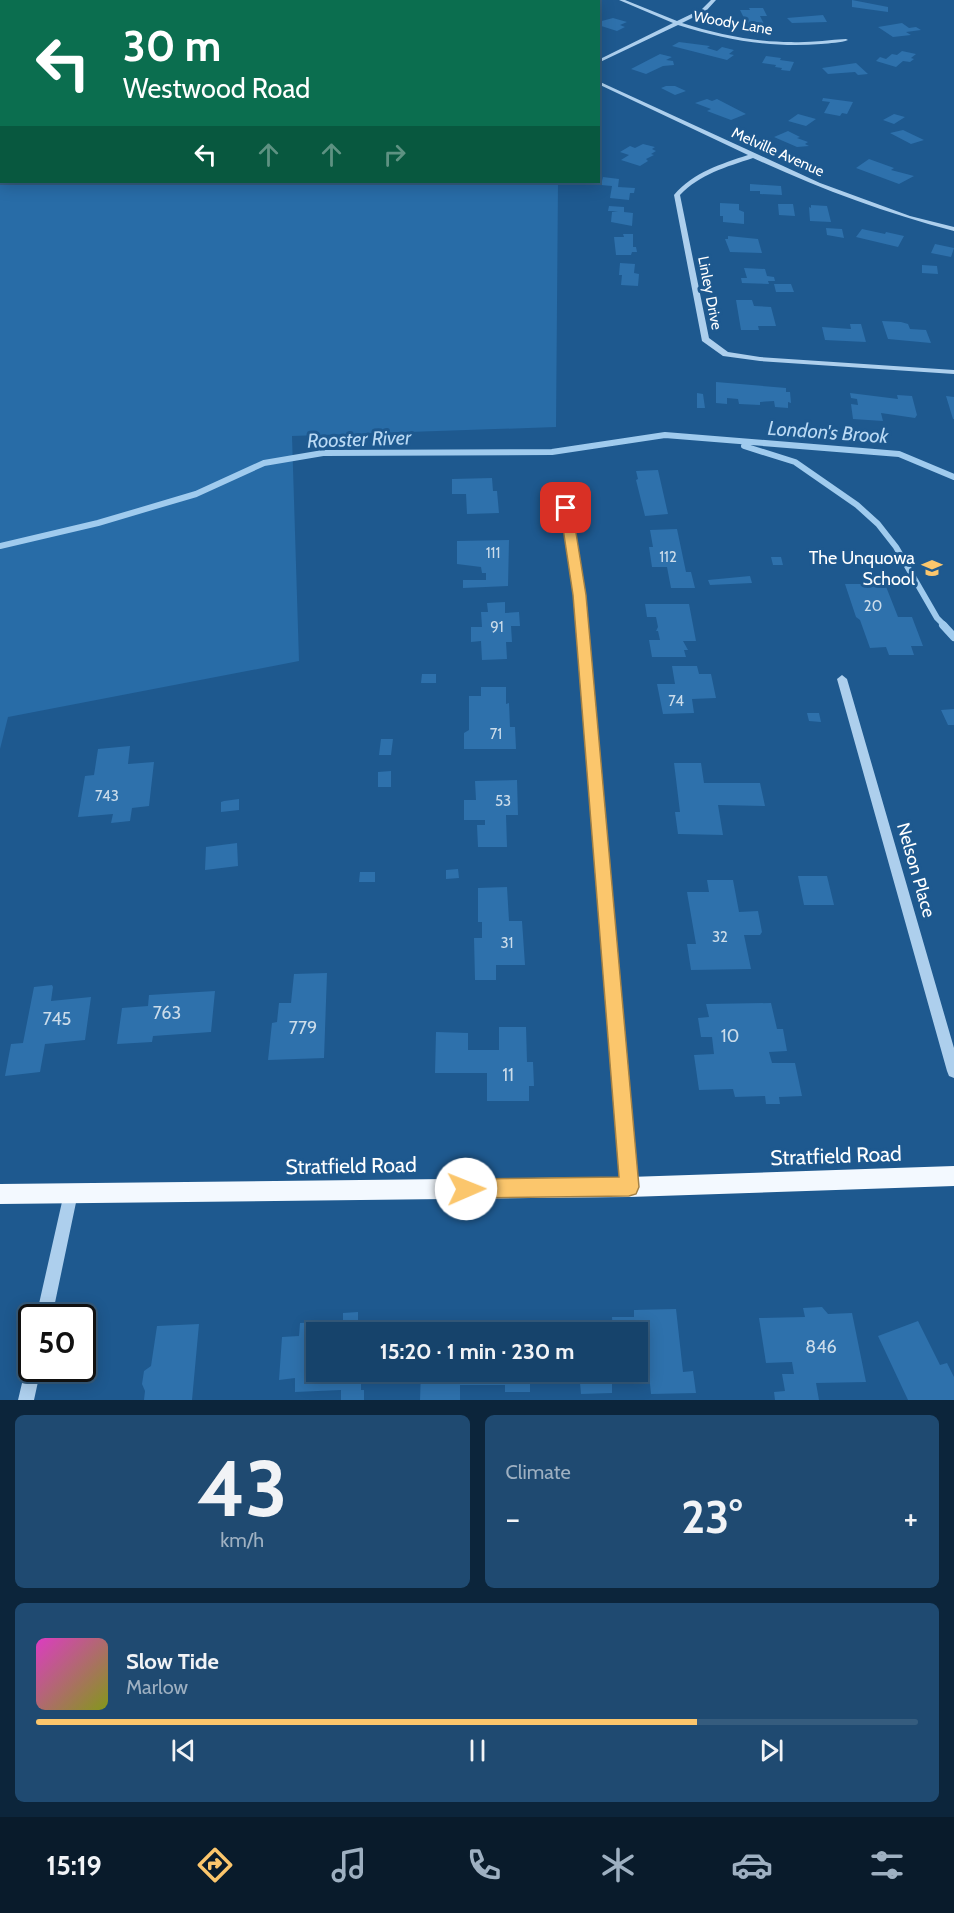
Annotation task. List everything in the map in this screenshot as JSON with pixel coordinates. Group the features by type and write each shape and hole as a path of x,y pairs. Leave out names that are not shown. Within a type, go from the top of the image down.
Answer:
{"main road":[{"name":"Stratfield Road","path":"0,1194 629,1187 954,1176"}],"street":[{"name":"Woody Lane","path":"621,0 676,24 760,42 792,44 846,40"},
{"path":"600,61 704,10 714,0"},
{"name":"Melville Avenue","path":"600,83 853,198 922,222 954,229"},
{"name":"Linley Drive","path":"755,155 704,173 687,182 677,195 705,339 726,354 760,360 954,372"},
{"path":"563,486 579,595 629,1187"},
{"name":"Nelson Place","path":"843,679 954,1071"},
{"path":"47,1304 71,1193"},
{"path":"26,1400 30,1382"}],"shaded area":[{"path":"0,183 558,183 556,427 292,436 299,661 8,717 0,749"}],"building":[{"path":"852,0 888,7 888,12 852,7"},
{"path":"749,8 763,8 767,16 760,16 765,26 748,26 740,10 750,10"},
{"path":"823,15 827,22 792,23 787,18"},
{"path":"613,18 627,22 620,25 625,27 617,31 600,26 600,21"},
{"path":"902,23 909,28 916,27 921,30 906,32 911,35 893,37 878,27"},
{"path":"679,42 710,46 707,48 717,51 722,47 734,50 729,54 734,55 727,60 672,46"},
{"path":"902,51 916,54 911,58 914,59 910,62 903,61 896,67 876,61 880,57 886,59"},
{"path":"660,54 672,57 666,60 673,61 674,65 663,66 646,74 631,69"},
{"path":"766,56 794,62 790,71 781,70 782,68 775,67 776,65 762,63"},
{"path":"856,63 868,74 858,75 855,72 828,74 822,68"},
{"path":"675,86 686,91 675,95 661,88"},
{"path":"823,98 853,102 847,114 842,113 840,116 824,113 830,102 822,101"},
{"path":"707,99 712,101 717,99 746,114 731,120 707,111 711,109 695,103"},
{"path":"798,114 816,119 806,126 788,121"},
{"path":"894,114 905,117 894,124 883,120"},
{"path":"903,130 924,140 911,144 890,133"},
{"path":"788,131 808,142 805,144 809,146 797,147 774,137"},
{"path":"643,144 655,147 652,149 656,151 651,154 654,155 646,159 648,161 640,166 621,160 629,155 620,152 630,146 635,148"},
{"path":"869,159 894,168 891,170 914,176 899,184 856,168"},
{"path":"603,177 619,179 618,187 635,188 634,193 630,193 629,200 610,198 612,186 601,185"},
{"path":"750,184 781,186 782,195 750,191"},
{"path":"720,203 739,204 739,210 744,212 744,224 723,222 723,216 720,216"},
{"path":"778,204 793,204 795,216 779,215"},
{"path":"811,205 827,206 831,222 810,221 809,207 811,208"},
{"path":"609,206 624,207 624,212 633,213 632,226 611,222 612,212 618,211 608,211"},
{"path":"826,228 842,229 844,238 827,235"},
{"path":"862,229 904,236 898,247 856,237"},
{"path":"623,234 633,234 633,247 636,247 637,252 632,252 631,255 616,255 614,237 624,237"},
{"path":"728,236 758,239 762,253 730,252 725,239 728,239"},
{"path":"935,244 954,248 951,257 931,253"},
{"path":"620,263 635,264 634,273 639,274 638,286 621,285"},
{"path":"922,265 937,266 938,274 922,273"},
{"path":"744,268 765,269 767,276 774,277 775,281 768,281 769,284 742,283 741,278 747,278"},
{"path":"774,284 791,284 794,292 776,292"},
{"path":"736,300 752,300 754,306 771,307 776,326 758,326 759,330 741,330"},
{"path":"882,321 901,322 908,324 910,329 926,330 931,343 888,339"},
{"path":"850,324 861,324 866,342 825,340 822,327 851,329"},
{"path":"716,382 786,388 786,392 790,392 791,403 788,402 788,408 775,407 774,401 760,402 760,405 739,404 738,399 727,398 727,404 716,403"},
{"path":"697,393 703,394 705,408 697,408"},
{"path":"850,393 898,399 897,395 912,396 917,415 915,418 881,413 883,421 853,419 851,404 858,405 857,399 851,398"},
{"path":"946,396 954,397 954,419 953,419"},
{"path":"658,470 668,514 645,516 636,471"},
{"path":"492,478 493,491 497,491 499,513 467,514 466,494 452,494 452,479"},
{"path":"677,529 686,572 691,572 695,588 671,588 667,567 652,567 649,547 653,547 650,530"},
{"path":"509,540 508,586 463,588 463,580 486,580 486,573 482,573 481,567 457,564 457,541"},
{"path":"771,557 781,557 783,565 773,565"},
{"path":"750,576 752,583 710,585 708,580"},
{"path":"845,584 885,584 898,617 912,617 923,646 911,646 914,655 889,655 886,647 870,648"},
{"path":"505,602 505,613 519,612 520,626 511,626 512,642 506,642 507,659 482,660 481,641 471,642 471,627 482,627 481,612 488,612 487,603"},
{"path":"645,604 689,604 696,641 683,641 688,650 684,650 686,657 652,657 649,640 660,640 658,631 656,631 658,627 656,617 647,617"},
{"path":"672,666 697,666 699,674 711,674 716,698 692,699 694,713 663,714 657,684 675,684"},
{"path":"422,674 436,674 436,683 421,683"},
{"path":"481,687 506,687 506,704 509,703 510,727 515,727 516,749 464,749 464,733 469,730 469,696 481,696"},
{"path":"954,709 954,725 948,725 941,710"},
{"path":"807,713 819,713 821,722 809,721"},
{"path":"381,739 393,739 391,755 379,755"},
{"path":"130,746 128,764 154,762 149,806 132,808 130,821 111,823 113,814 78,817 85,776 94,775 98,749"},
{"path":"674,763 701,763 704,783 760,783 765,806 718,805 723,835 678,834 675,812 680,812"},
{"path":"391,771 391,787 378,787 378,772"},
{"path":"517,780 518,815 506,815 507,847 478,847 477,825 485,825 485,820 464,820 464,800 476,800 475,781"},
{"path":"239,799 239,810 221,812 221,802"},
{"path":"237,843 238,866 205,870 206,847"},
{"path":"458,869 459,878 446,879 446,870"},
{"path":"360,872 375,872 375,882 359,882"},
{"path":"798,876 827,876 834,905 804,905"},
{"path":"707,880 733,880 739,912 758,911 762,932 760,935 744,935 751,969 691,970 687,944 696,944 687,892 709,892"},
{"path":"507,887 509,921 522,921 525,965 496,965 496,980 475,980 474,938 482,938 482,922 478,922 478,888"},
{"path":"327,973 324,1058 268,1060 272,1023 277,1022 279,1003 291,1003 294,974"},
{"path":"52,985 51,1001 91,997 85,1040 45,1044 40,1072 5,1076 11,1044 23,1043 34,987"},
{"path":"215,991 211,1032 153,1036 152,1042 117,1044 122,1008 148,1006 149,995"},
{"path":"771,1003 777,1029 783,1029 787,1051 769,1052 772,1063 795,1063 802,1096 779,1097 780,1104 766,1104 765,1096 735,1097 733,1089 699,1090 694,1055 714,1054 712,1037 701,1037 698,1018 709,1017 706,1004"},
{"path":"499,1027 526,1027 527,1062 533,1062 534,1086 529,1086 529,1101 487,1101 487,1073 435,1073 436,1032 468,1033 468,1050 499,1050"},
{"path":"822,1307 828,1314 852,1313 866,1382 816,1383 819,1400 775,1400 774,1392 785,1391 782,1374 794,1374 792,1362 766,1363 759,1318 805,1317 803,1308"},
{"path":"676,1309 683,1372 693,1371 696,1393 651,1394 650,1384 612,1384 612,1393 581,1394 580,1382 648,1382 648,1322 612,1322 612,1317 634,1317 634,1310"},
{"path":"358,1312 358,1322 322,1322 343,1321 343,1313"},
{"path":"918,1321 940,1365 947,1363 954,1377 954,1400 908,1400 878,1336"},
{"path":"300,1323 306,1323 306,1382 361,1382 364,1400 341,1400 341,1390 295,1392 295,1378 279,1380 282,1337 299,1336"},
{"path":"199,1324 192,1400 144,1400 145,1391 142,1384 144,1371 151,1366 157,1326"},
{"path":"421,1382 530,1382 530,1392 505,1392 505,1385 460,1385 460,1400 420,1400"}],"waterway":[{"name":"Rooster River","path":"0,546 98,523 196,494 264,463 323,453 552,452 665,435 899,454 954,477"},
{"path":"744,446 795,462 857,505 878,524 896,547 937,618 945,626"},
{"path":"943,625 954,637"}],"place":[{"name":"The Unquowa School","path":"932,568"}],"route":[{"path":"466,1189 629,1187 579,595 566,508"}],"water label":[{"name":"London's Brook","path":"828,432"}]}
